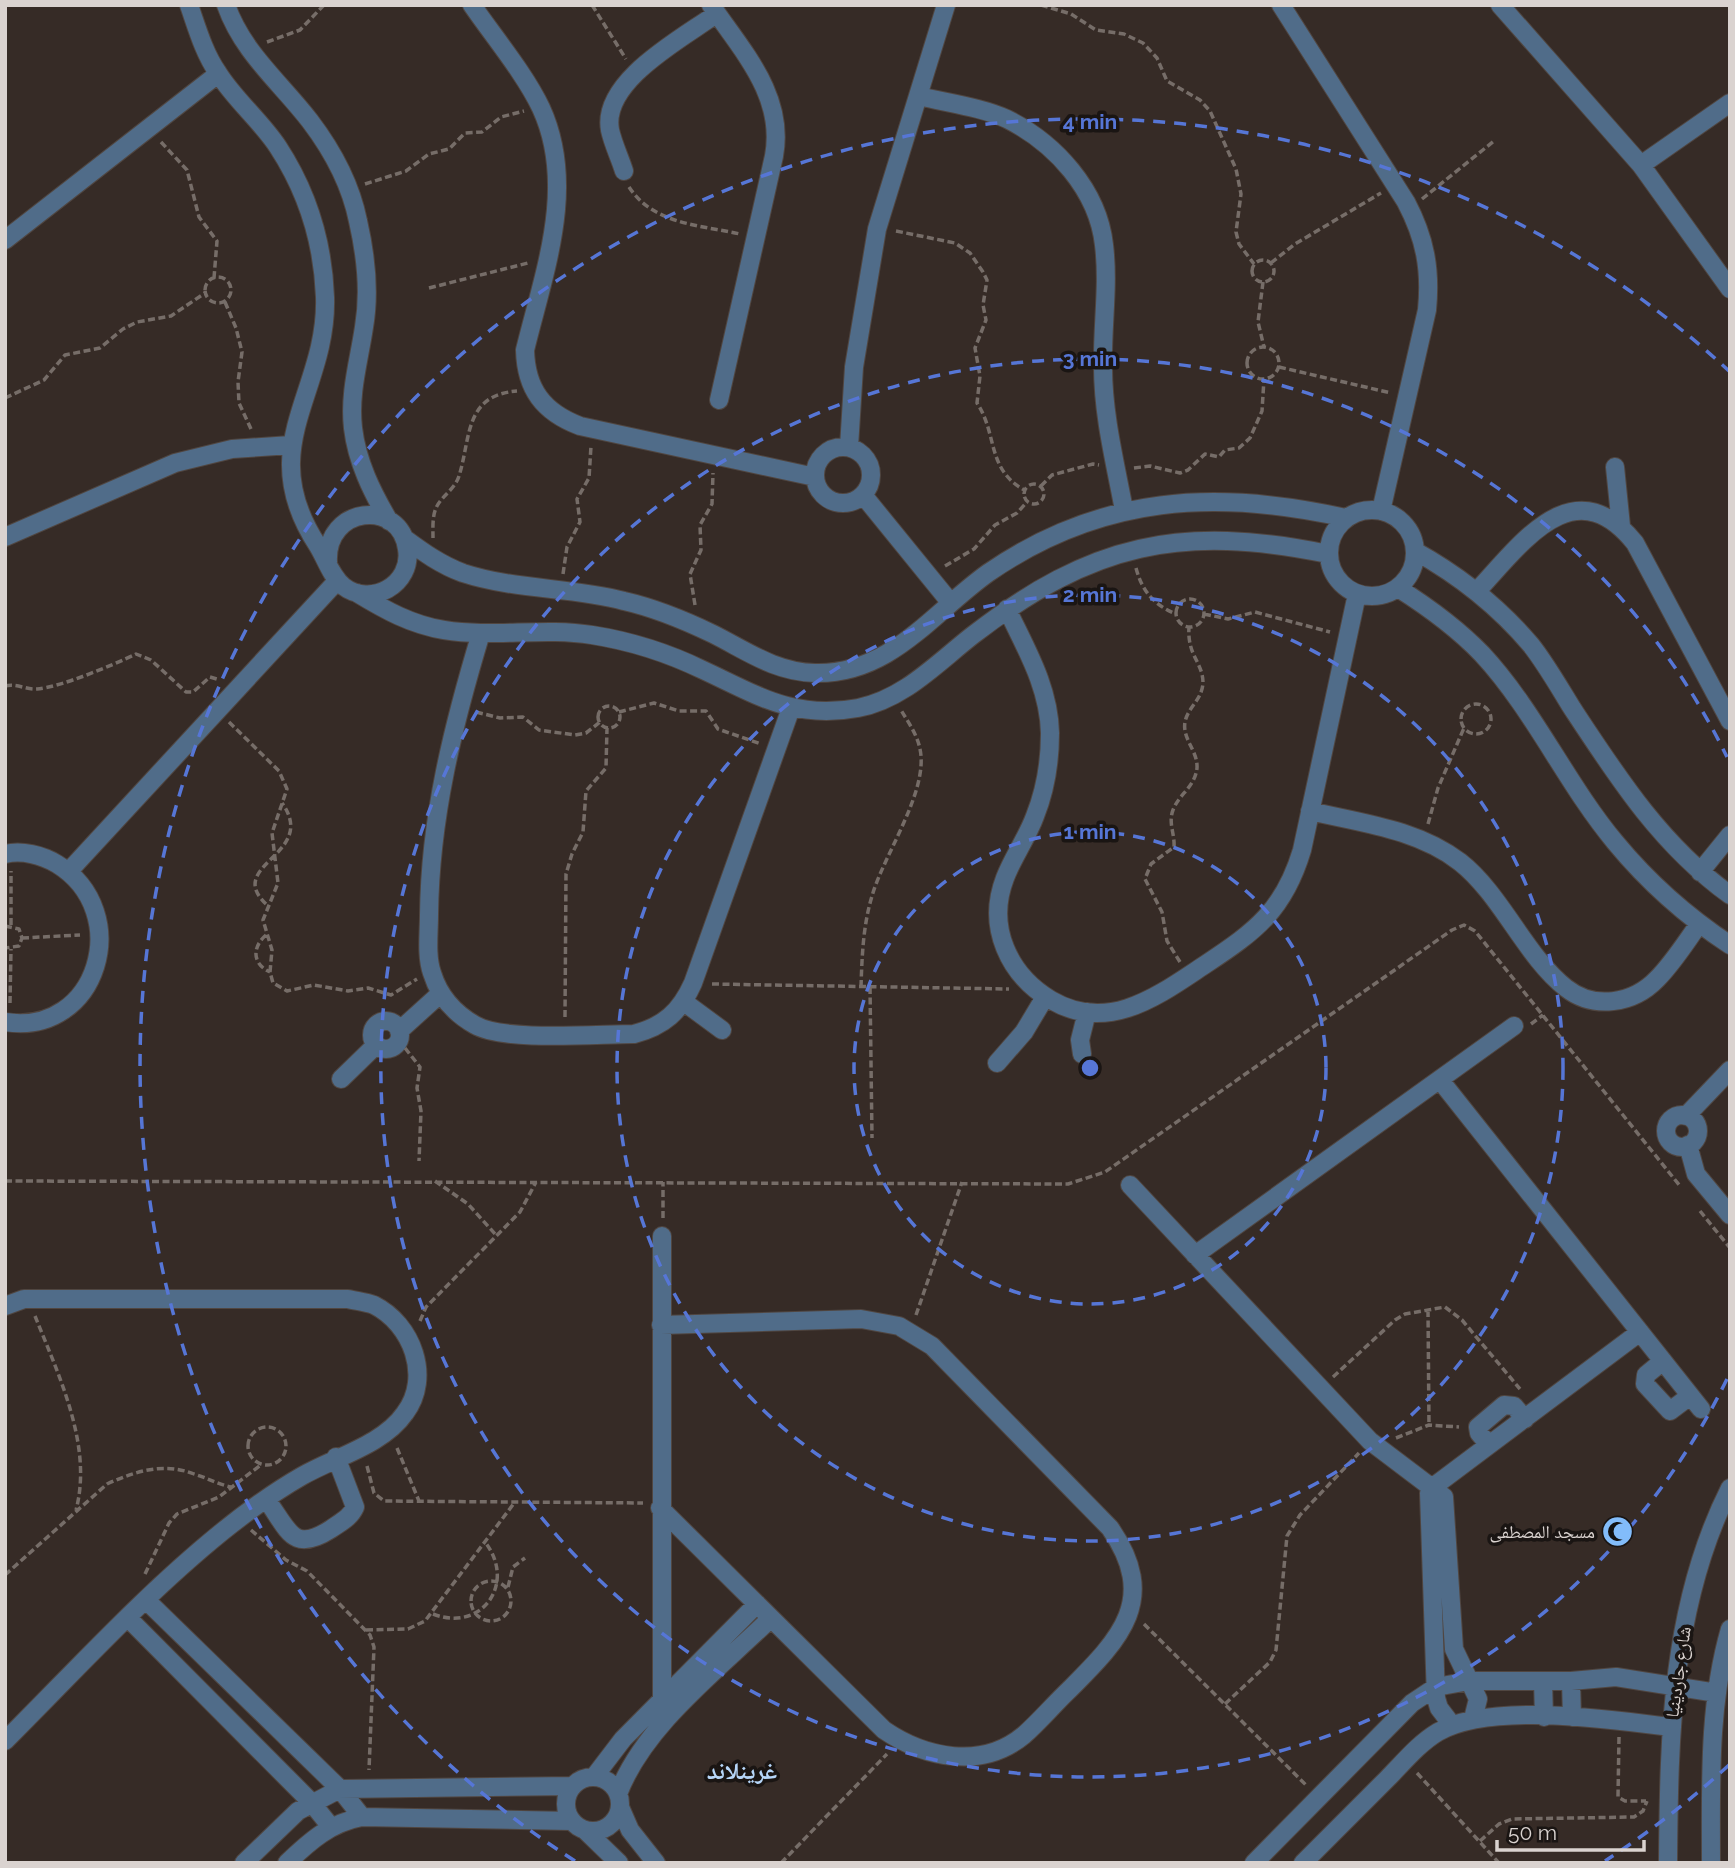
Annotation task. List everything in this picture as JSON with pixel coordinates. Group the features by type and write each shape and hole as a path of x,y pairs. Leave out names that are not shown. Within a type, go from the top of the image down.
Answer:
{"street":[{"path":"189,5 199,36 218,74 276,145 296,178 313,217 323,258 326,300 321,342 291,445 291,477 298,507 337,581 414,622 445,630 481,633 554,631 631,643 668,655 764,701 791,708 837,710 859,708 892,697 1007,609 1078,569 1132,549 1181,542 1230,540 1280,544 1328,554"},
{"path":"226,5 252,55 309,120 330,151 346,183 365,253 367,289 365,325 352,394 353,428 359,461 372,492 389,521 404,538 431,558 461,572 492,581 566,589 646,606 694,625 749,656 783,669 814,674 845,671 876,662 903,646 950,602 989,572 1032,547 1077,526 1124,510 1179,502 1235,500 1291,506 1346,518 1369,510 1392,514 1409,529 1415,551 1411,572 1398,589 1378,596 1357,594 1337,579 1328,554 1333,534 1346,518"},
{"path":"472,5 540,107 551,135 558,184 555,224 525,350 526,370 532,390 544,406 560,419 594,429 815,477"},
{"path":"849,447 854,367 877,229 946,5"},
{"path":"1281,5 1406,202 1419,226 1427,253 1430,282 1427,310 1381,511"},
{"path":"1500,5 1642,165 1730,289"},
{"path":"624,171 609,128 612,107 621,88 635,73 713,9 760,78 774,108 777,140 719,400"},
{"path":"5,240 218,74"},
{"path":"919,96 1005,118 1041,139 1070,167 1092,202 1104,242 1107,283 1103,370 1105,414 1124,510"},
{"path":"1642,165 1730,103"},
{"path":"5,537 175,463 213,453 291,445"},
{"path":"839,447 849,447 859,451 870,467 872,478 863,495 855,500 837,502 822,493 815,477 821,457 839,447"},
{"path":"1615,467 1621,526"},
{"path":"863,495 950,602"},
{"path":"1477,591 1539,526 1558,514 1580,510 1602,514 1621,526 1635,543 1730,721"},
{"path":"328,562 331,539 345,521 367,514 389,521"},
{"path":"357,593 380,593 398,581 407,560 404,538"},
{"path":"1415,551 1477,591 1533,648 1646,817 1700,872 1730,895"},
{"path":"69,871 337,581"},
{"path":"1398,589 1429,608 1482,654 1505,682 1613,840 1648,879 1699,924 1730,945"},
{"path":"1007,609 1046,692 1050,734 1046,775 1035,815 1004,879 999,909 1001,939 1012,967 1038,993 1058,1004 1087,1012 1116,1012 1145,1004 1245,938 1266,920 1282,899 1294,876 1310,811 1357,594"},
{"path":"481,633 458,709 440,787 429,892 430,971 440,994 456,1013 478,1027 502,1033 634,1034 653,1029 671,1018 684,1002 692,983 791,708"},
{"path":"1310,811 1424,840 1443,850 1477,877 1566,988 1584,998 1604,1002 1623,1000 1642,992 1658,979 1699,924"},
{"path":"1700,872 1730,835"},
{"path":"7,1022 30,1022 50,1016 68,1006 93,974 101,934 97,911 86,889 69,871 51,860 8,853"},
{"path":"997,1063 1024,1032 1038,993"},
{"path":"376,1045 388,1049 440,994"},
{"path":"684,1002 722,1030"},
{"path":"1082,1054 1080,1033 1087,1012"},
{"path":"376,1045 373,1032 377,1025 390,1022 399,1037"},
{"path":"1195,1255 1514,1026"},
{"path":"341,1079 376,1045"},
{"path":"1686,1116 1694,1121 1698,1130 1695,1140 1688,1146 1673,1144 1666,1132 1672,1119 1686,1116 1730,1070"},
{"path":"1440,1080 1696,1402 1670,1411 1645,1384 1646,1375 1663,1361"},
{"path":"1688,1146 1696,1174 1730,1215"},
{"path":"1130,1185 1376,1446 1444,1497 1454,1649 1478,1699 1473,1719"},
{"path":"662,1236 662,1698"},
{"path":"5,1306 24,1300 348,1299 373,1305 394,1319 410,1339 417,1363 416,1388 393,1439 337,1457 266,1499 144,1592 128,1618 5,1741"},
{"path":"660,1506 884,1730 904,1744 928,1753 952,1757 977,1755 1000,1748 1022,1736 1110,1649 1123,1631 1130,1611 1133,1589 1131,1567 1111,1528 932,1346 899,1326 861,1319 661,1325"},
{"path":"1452,1725 1439,1708 1436,1687 1427,1500 1433,1487 1640,1332"},
{"path":"1489,1445 1478,1430 1508,1403 1531,1414"},
{"path":"266,1499 293,1536 307,1542 314,1540 347,1519 355,1507 337,1457"},
{"name":"شارع جاردينيا","path":"1668,1863 1670,1727 1674,1684 1689,1604 1705,1550 1730,1488"},
{"path":"144,1592 340,1789 362,1817"},
{"path":"594,1777 623,1739 757,1604"},
{"path":"128,1618 311,1802 331,1827"},
{"path":"287,1863 307,1843 331,1827 362,1817 605,1829 612,1824 631,1763 650,1736 771,1618"},
{"path":"1711,1863 1711,1758 1717,1693 1730,1629"},
{"path":"1254,1863 1412,1703 1436,1687 1469,1681 1572,1681 1616,1677 1674,1684 1717,1693"},
{"path":"1543,1681 1544,1717"},
{"path":"1572,1681 1572,1717"},
{"path":"1303,1863 1423,1742 1452,1725 1473,1719 1572,1717 1670,1727"},
{"path":"619,1863 579,1826 566,1807 573,1786 582,1779 594,1777 609,1782 630,1830 656,1863"},
{"path":"244,1863 311,1802 340,1789 573,1786"}],"path":[{"path":"252,55 267,42 300,30 324,5"},
{"path":"592,5 635,73"},
{"path":"1041,5 1080,18 1096,30 1124,34 1143,43 1157,58 1167,81 1200,100 1210,111 1236,169 1241,194 1236,232 1239,244 1254,264 1252,273 1263,282"},
{"path":"346,183 364,184 406,171 429,154 449,149 465,133 482,132 501,117 540,107"},
{"path":"5,397 44,380 65,355 100,348 123,329 137,322 171,316 205,293 206,287 214,278 217,241 200,217 192,179 150,127"},
{"path":"1406,202 1421,200 1434,192 1494,141"},
{"path":"624,171 637,198 660,217 755,238"},
{"path":"1271,263 1294,244 1394,184"},
{"path":"877,229 936,237 963,248 977,261 987,287 983,305 985,327 975,348 980,385 978,403 986,415 993,455 999,467 1024,490 1027,502"},
{"path":"429,288 547,258"},
{"path":"1254,264 1262,260 1271,263"},
{"path":"1263,282 1272,277 1271,263"},
{"path":"214,278 229,282 231,293 225,302"},
{"path":"1263,282 1258,322 1264,347"},
{"path":"205,293 213,302 225,302"},
{"path":"225,302 242,352 238,382 239,403 261,446"},
{"path":"1264,347 1274,351 1279,367 1273,376 1264,379 1253,376 1247,366 1252,350 1264,347"},
{"path":"1279,367 1407,397"},
{"path":"1041,486 1052,475 1093,464 1116,470 1150,466 1180,473 1188,470 1205,454 1219,457 1225,450 1239,448 1250,438 1262,411 1264,379"},
{"path":"431,558 435,509 459,477 471,419 490,399 504,392 532,390"},
{"path":"566,589 563,576 567,547 580,522 578,499 589,478 588,461 594,429"},
{"path":"694,625 695,607 690,574 701,550 700,525 712,504 710,487 717,456"},
{"path":"1024,490 1030,484 1041,486"},
{"path":"1027,502 1034,505 1041,501 1044,494 1041,486"},
{"path":"929,576 967,554 995,525 1017,513 1027,502"},
{"path":"1132,549 1144,590 1159,605 1176,614 1181,623 1189,627 1198,625 1204,614 1201,604 1192,599 1179,604 1176,614"},
{"path":"1204,614 1228,619 1255,612 1271,618 1292,619 1348,638"},
{"path":"1189,627 1190,650 1201,669 1203,680 1199,698 1188,713 1185,729 1197,766 1191,786 1171,814 1174,847 1168,855 1151,864 1145,879 1162,912 1167,941 1191,974"},
{"path":"5,686 18,685 28,689 48,687 136,654 150,660 186,692 193,692 209,677 237,690"},
{"path":"861,987 864,934 872,895 913,798 918,777 920,750 912,727 892,697"},
{"path":"619,712 654,703 679,711 706,711 718,729 726,734 776,749"},
{"path":"1424,840 1438,788 1464,728 1461,717 1466,707 1477,703 1490,713 1491,724 1484,732 1473,734 1464,728"},
{"path":"607,728 600,722 599,714 604,708 613,707 619,712"},
{"path":"458,709 500,718 523,717 539,730 575,735 586,733 600,722"},
{"path":"218,710 279,771 287,789 272,833 278,883 267,904 263,920 272,950 270,972 277,988 287,991 314,985 336,990 368,988 391,995 430,971"},
{"path":"607,728 616,726 619,712"},
{"path":"565,1034 566,874 583,832 586,791 606,768 607,728"},
{"path":"267,904 257,891 256,883 260,866 285,846 291,832 289,817 282,803"},
{"path":"7,1022 8,949 19,946 22,938 19,929 8,926 8,853"},
{"path":"5,1181 1069,1184 1105,1171 1452,930 1464,925 1475,931 1687,1195"},
{"path":"22,938 101,934"},
{"path":"266,935 256,948 255,955 262,969 270,972"},
{"path":"692,983 1038,993"},
{"path":"870,987 872,1138"},
{"path":"399,1037 420,1067 417,1088 421,1111 419,1161"},
{"path":"433,1181 468,1204 496,1235"},
{"path":"420,1324 420,1316 426,1307 520,1212 536,1182"},
{"path":"662,1236 663,1182"},
{"path":"899,1326 913,1319 918,1311 962,1182"},
{"path":"1696,1206 1730,1248"},
{"path":"24,1300 40,1328 80,1444 82,1490 76,1512"},
{"path":"1320,1388 1395,1320 1405,1314 1445,1307 1454,1312 1531,1414"},
{"path":"1428,1310 1429,1425"},
{"path":"1224,1704 1270,1661 1276,1650 1285,1548 1293,1524 1376,1446 1429,1425 1478,1430"},
{"path":"144,1592 162,1537 177,1514 210,1502 262,1464 276,1463 285,1453 285,1439 276,1429 262,1427 251,1436 248,1449 256,1461 262,1464"},
{"path":"385,1452 393,1439"},
{"path":"393,1439 419,1501"},
{"path":"370,1460 366,1467 377,1497 384,1501 660,1506"},
{"path":"5,1575 107,1484 150,1468 178,1469 231,1487"},
{"path":"366,1630 408,1629 433,1614 515,1502"},
{"path":"224,1531 236,1527 250,1530 286,1560 307,1571 366,1630 374,1647 368,1787"},
{"path":"433,1614 454,1619 475,1614 490,1600 498,1582 496,1560 485,1542"},
{"path":"508,1589 498,1582 488,1580 474,1589 470,1597 475,1614 488,1621 502,1617 511,1604 508,1589 513,1567 525,1558"},
{"path":"1130,1611 1318,1797"},
{"path":"1619,1721 1617,1793 1621,1800 1669,1801"},
{"path":"781,1863 878,1762 904,1744"},
{"path":"1411,1755 1416,1773 1499,1863"},
{"path":"1480,1841 1504,1821 1634,1817 1643,1811 1647,1801"},
{"path":"367,1863 382,1860 391,1863"}],"place":[{"name":"مسجد المصطفى","path":"1618,1531"}],"district":[{"name":"غرينلاند","path":"742,1770"}]}
